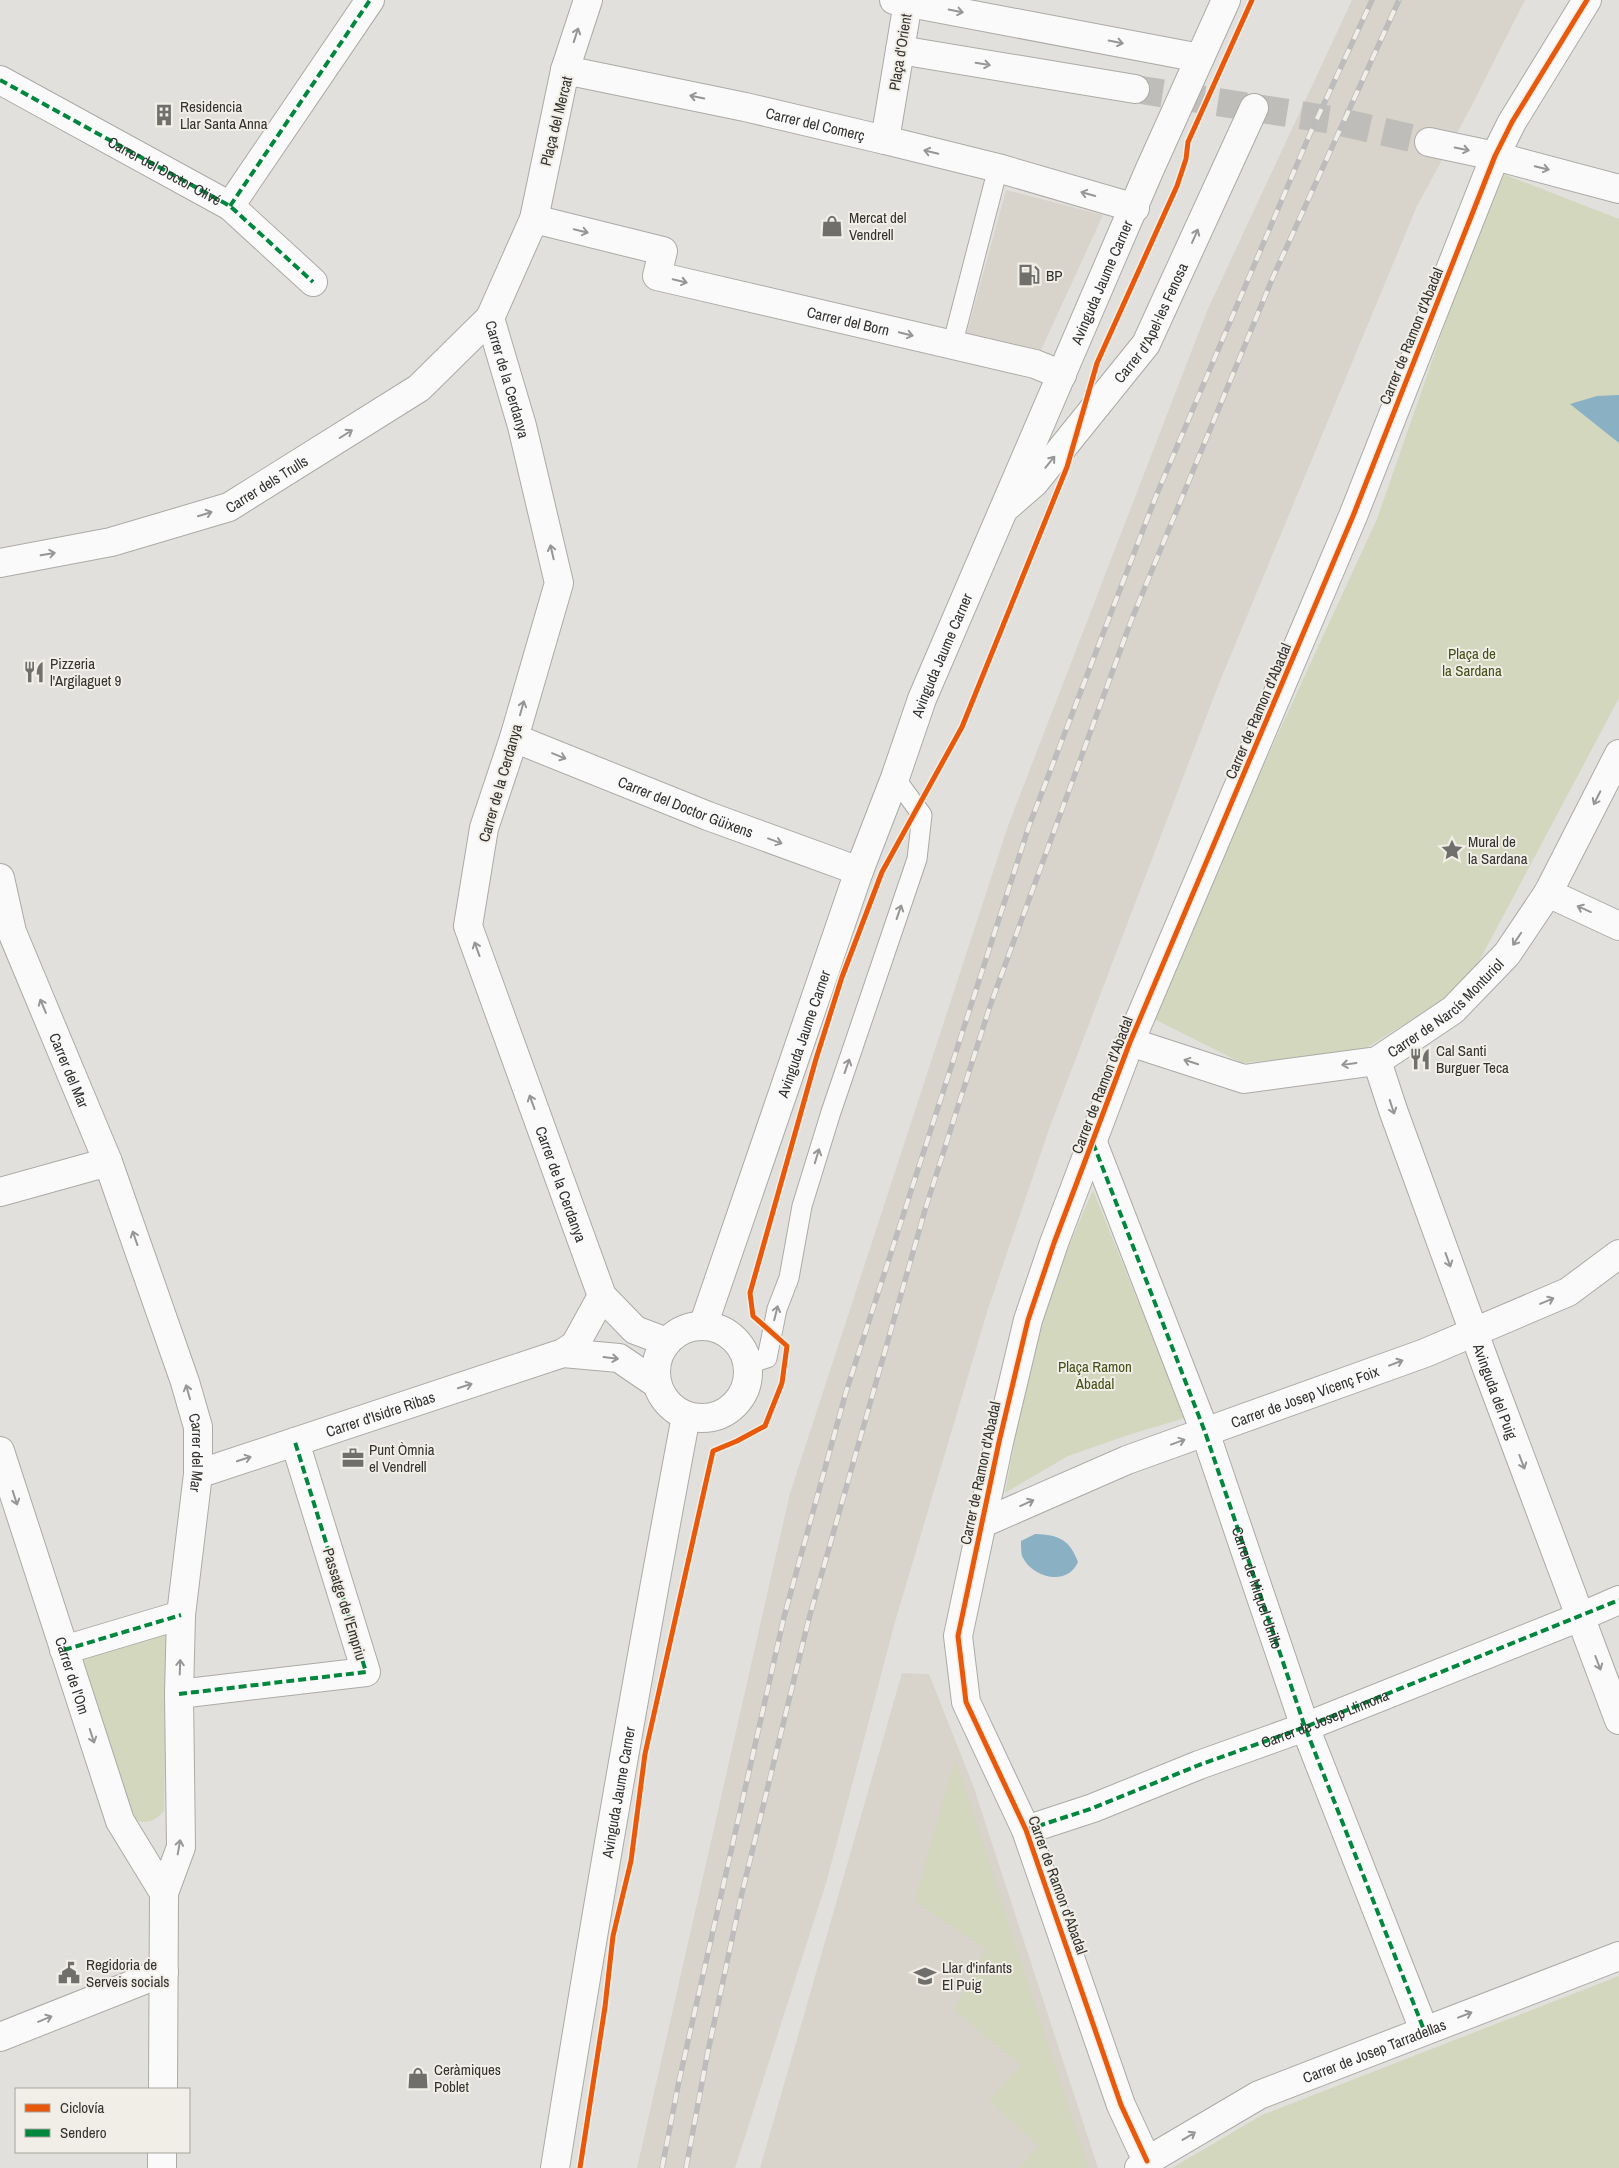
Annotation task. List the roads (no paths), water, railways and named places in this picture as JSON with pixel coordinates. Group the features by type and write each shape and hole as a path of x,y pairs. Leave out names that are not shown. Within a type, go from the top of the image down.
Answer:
{"street":[{"path":"230,206 370,0"},
{"path":"565,70 588,0"},
{"name":"Avinguda Jaume Carner","path":"702,1326 859,871 895,778 922,699 1226,0"},
{"name":"Carrer de Ramon d'Abadal","path":"1143,2164 1026,1830 966,1702 958,1636 999,1442 1028,1320 1054,1243 1130,1042 1350,525 1495,156 1512,122 1587,0"},
{"name":"Plaça d'Orient","path":"885,140 900,50 901,1 1200,58"},
{"path":"900,50 1135,89"},
{"name":"Plaça del Mercat","path":"534,219 565,70 745,107"},
{"name":"Carrer del Doctor Olivé","path":"0,80 230,206 313,282"},
{"name":"Carrer del Comerç","path":"745,107 885,140"},
{"name":"Carrer d'Apel·les Fenosa","path":"1004,509 1034,482 1146,344 1254,108"},
{"path":"885,140 998,168 1135,208"},
{"path":"1428,142 1495,156 1619,189"},
{"name":"Carrer del Born","path":"534,219 663,251 657,276 1035,364 1062,375"},
{"name":"Carrer de la Cerdanya","path":"534,219 490,318 522,426 559,583 514,738 484,828 468,926 602,1296 634,1330 667,1342"},
{"name":"Carrer dels Trulls","path":"0,563 111,542 229,507 419,388 490,318"},
{"name":"Carrer del Doctor Güixens","path":"514,738 708,816 859,871"},
{"name":"Carrer de Narcís Monturiol","path":"1130,1042 1244,1079 1377,1061 1454,1010 1508,954 1548,893 1619,754"},
{"name":"Carrer del Mar","path":"0,878 12,932 108,1162 198,1427 198,1474 181,1615 179,1694 181,1847 164,1893 163,2088"},
{"path":"1548,893 1619,926"},
{"name":"Avinguda del Puig","path":"1377,1061 1393,1110 1474,1331 1619,1720"},
{"name":"Carrer de Miquel Utrillo","path":"1093,1143 1205,1432 1305,1727 1424,2030"},
{"path":"0,1192 108,1162"},
{"name":"Carrer de Josep Vicenç Foix","path":"983,1523 1127,1460 1425,1353 1568,1292 1619,1254"},
{"name":"Carrer d'Isidre Ribas","path":"198,1474 563,1353 575,1345 602,1296"},
{"path":"702,1326 723,1331 732,1337 745,1354 748,1364 748,1381 742,1396 732,1408 710,1418 686,1416 668,1403 657,1384 657,1362 663,1348 667,1342 683,1330 702,1326"},
{"name":"Carrer d'Isidre Ribas","path":"563,1353 619,1358 657,1384"},
{"name":"Avinguda Jaume Carner","path":"555,2168 610,1830 686,1416"},
{"name":"Passatge de l'Empriu","path":"179,1694 366,1672 295,1442"},
{"name":"Carrer de l'Om","path":"0,1452 120,1821 164,1893"},
{"name":"Carrer de Josep Llimona","path":"1026,1830 1093,1808 1199,1765 1305,1727 1619,1600"},
{"path":"64,1650 181,1615"},
{"name":"Carrer de Josep Tarradellas","path":"1143,2164 1259,2095 1619,1956"},
{"path":"0,2037 164,1972"},
{"path":"162,2153 162,2168"}],"lane":[{"path":"952,346 998,168"},
{"path":"748,1364 767,1358 777,1309 789,1278 802,1206 831,1112 917,858 922,815 895,778"}],"water":[{"path":"1619,395 1619,443 1570,404 1597,396"},
{"path":"1035,1534 1057,1537 1067,1543 1078,1562 1073,1570 1066,1575 1050,1577 1033,1570 1022,1556 1021,1541"}],"tunnel":[{"path":"1135,89 1332,120 1429,142"}],"railway":[{"path":"662,2168 679,2081 784,1617 846,1392 1029,826 1156,496 1309,136 1372,0"},
{"path":"686,2168 707,2056 741,1897 808,1622 925,1210 990,1006 1131,621 1273,277 1399,0"}],"place":[{"name":"Residencia Llar Santa Anna","path":"164,115"},
{"name":"Mercat del Vendrell","path":"832,226"},
{"name":"BP","path":"1029,275"},
{"name":"Pizzeria l'Argilaguet 9","path":"34,672"},
{"name":"Mural de la Sardana","path":"1452,850"},
{"name":"Cal Santi Burguer Teca","path":"1420,1059"},
{"name":"Punt Òmnia el Vendrell","path":"353,1458"},
{"name":"Regidoria de Serveis socials","path":"69,1973"},
{"name":"Llar d'infants El Puig","path":"925,1976"},
{"name":"Ceràmiques Poblet","path":"418,2078"}],"park label":[{"name":"Plaça de la Sardana","path":"1472,662"},
{"name":"Plaça Ramon Abadal","path":"1095,1374"}]}
